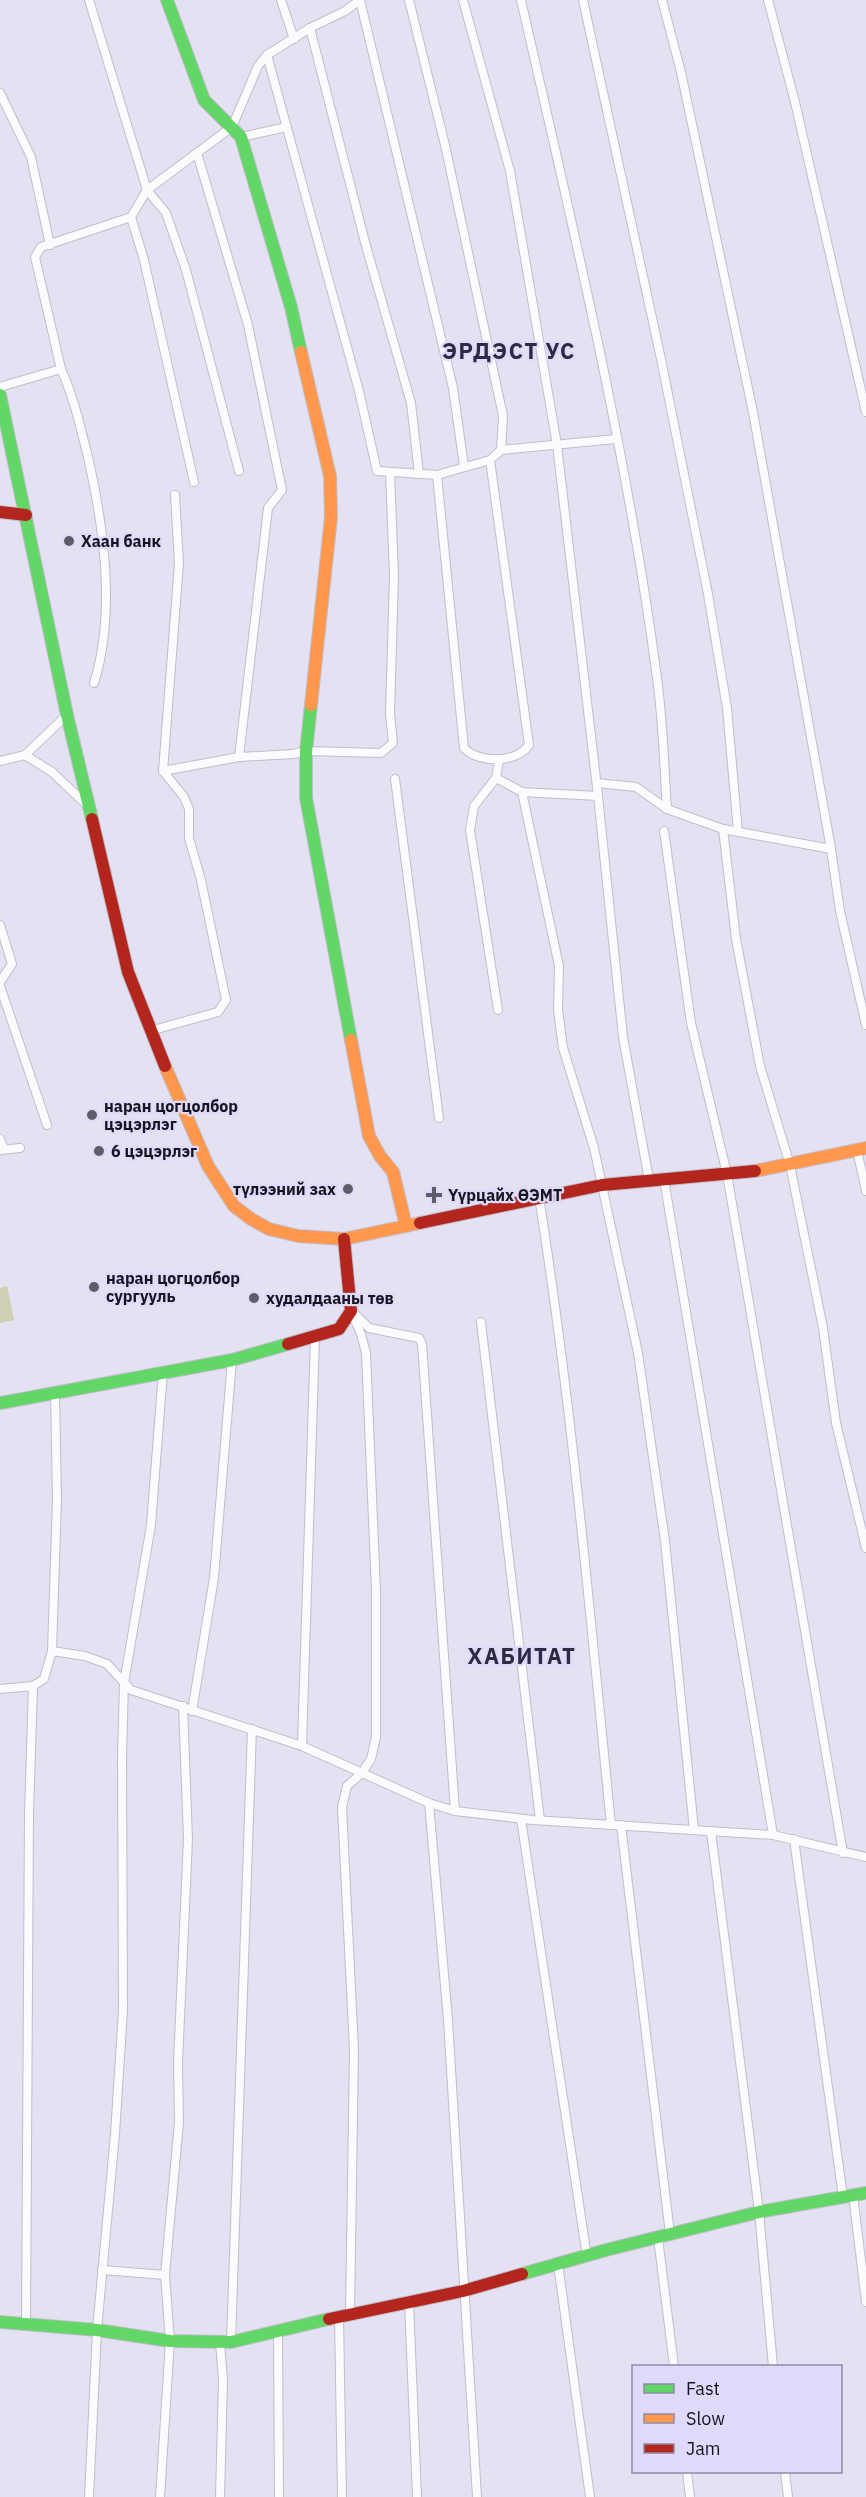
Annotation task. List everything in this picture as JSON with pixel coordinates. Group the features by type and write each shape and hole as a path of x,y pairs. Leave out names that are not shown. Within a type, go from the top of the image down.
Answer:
{"street":[{"path":"89,0 147,190 166,213 186,270 239,471"},
{"path":"167,0 204,100 241,137 291,307 330,476 331,517 306,751 306,798 369,1136 380,1156 393,1172 406,1226"},
{"path":"281,0 294,39"},
{"path":"341,0 345,12"},
{"path":"94,684 101,660 104,542 99,504 74,397 61,369 34,257 41,247 131,217 147,190 232,127 258,66 267,56 310,28 345,12 360,0 453,388 464,466"},
{"path":"409,0 445,145 503,416 501,450"},
{"path":"463,0 510,171 557,445 597,783 623,1037 649,1180"},
{"path":"521,0 616,439 658,679 667,809"},
{"path":"583,0 662,359 708,594 727,708 738,832"},
{"path":"662,0 681,72 753,412 840,911 866,1026"},
{"path":"768,0 795,102 866,412"},
{"path":"310,28 366,246 411,403 419,474"},
{"path":"267,56 359,391 377,471 437,475 490,460 501,450 616,439"},
{"path":"0,93 31,157 50,245"},
{"path":"241,137 286,127"},
{"path":"197,153 248,325 282,490 268,508 239,757"},
{"path":"131,217 144,260 194,482"},
{"path":"0,387 61,369"},
{"path":"0,395 88,807 128,972 150,1031 208,1166 234,1206 269,1229 298,1236 344,1239 602,1185 727,1174 790,1165 862,1149 866,1191"},
{"path":"0,457 9,441"},
{"path":"437,475 464,748 473,755 499,759 521,754 529,745 490,460"},
{"path":"163,771 239,757 293,754 306,751 381,753 393,742 390,714 394,576 390,472"},
{"path":"150,1031 218,1012 226,1000 201,880 189,838 189,809 184,796 163,771 179,563 175,495"},
{"path":"0,512 26,515"},
{"path":"0,760 25,755 68,715"},
{"path":"25,755 52,772 88,807"},
{"path":"498,1010 470,830 474,806 496,778 499,759"},
{"path":"496,778 522,792 598,796"},
{"path":"395,779 439,1118"},
{"path":"597,783 636,787 667,809 723,829 831,849"},
{"path":"522,792 559,966 558,1010 563,1048 594,1148 638,1353 666,1541 694,1830"},
{"path":"723,829 736,939 760,1066 790,1165 823,1328 836,1423 866,1548"},
{"path":"664,831 691,1023 727,1174 843,1853"},
{"path":"0,925 12,964 0,984 47,1125"},
{"path":"0,1139 2,1150 20,1148"},
{"path":"664,1179 773,1835"},
{"path":"539,1197 583,1540 611,1824"},
{"path":"342,2497 345,2315 354,2050 342,1807 347,1786 362,1773 372,1759 376,1737 376,1591 366,1353 351,1311 344,1239"},
{"path":"0,1403 232,1360 339,1329 351,1311"},
{"path":"351,1311 369,1328 419,1338 422,1344 455,1811"},
{"path":"481,1322 540,1820"},
{"path":"302,1746 315,1337"},
{"path":"192,1711 214,1578 232,1360"},
{"path":"89,2497 97,2330 115,2134 123,2010 124,1683 151,1525 164,1372"},
{"path":"0,1689 33,1686 44,1679 51,1652 57,1500 55,1392"},
{"path":"51,1652 85,1656 107,1665 131,1690 302,1746 429,1803 455,1811 521,1819 773,1835 866,1857"},
{"path":"26,2323 29,1825 33,1686"},
{"path":"160,2497 170,2341 165,2275 179,2122 178,2062 188,1839 183,1706"},
{"path":"220,2497 223,2380 252,1729"},
{"path":"429,1803 448,2020 477,2497"},
{"path":"521,1819 587,2257"},
{"path":"621,1825 664,2236 674,2365"},
{"path":"711,1831 759,2212 773,2365"},
{"path":"794,1839 866,2302"},
{"path":"0,2322 97,2330 170,2341 226,2343 345,2315 463,2291 606,2250 759,2212 866,2193"},
{"path":"558,2264 590,2497"},
{"path":"102,2270 165,2275"},
{"path":"409,2302 417,2497"},
{"path":"278,2331 279,2497"},
{"path":"687,2473 690,2497"},
{"path":"785,2473 788,2497"}],"green space":[{"path":"7,1286 14,1320 0,1323 0,1288"}],"traffic: fast":[{"path":"167,0 204,100 241,137 291,307 301,352"},
{"path":"0,395 67,715 92,819"},
{"path":"311,705 306,751 306,798 351,1040"},
{"path":"0,1403 232,1360 288,1344"},
{"path":"522,2274 606,2250 759,2212 866,2193"},
{"path":"0,2322 97,2330 170,2341 231,2342 329,2319"}],"traffic: slow":[{"path":"301,352 330,476 331,517 311,705"},
{"path":"351,1040 369,1136 380,1156 393,1172 406,1226"},
{"path":"165,1066 208,1166 234,1206 251,1219 269,1229 298,1236 344,1239 420,1223"},
{"path":"755,1171 866,1148"}],"traffic: jam":[{"path":"0,512 26,515"},
{"path":"92,819 128,972 165,1066"},
{"path":"420,1223 602,1185 755,1171"},
{"path":"288,1344 339,1329 351,1311 344,1239"},
{"path":"329,2319 463,2291 522,2274"}],"place":[{"name":"Хаан банк","path":"69,541"},
{"name":"наран цогцолбор цэцэрлэг","path":"92,1115"},
{"name":"6 цэцэрлэг","path":"99,1151"},
{"name":"түлээний зах","path":"348,1189"},
{"name":"Үүрцайх ӨЭМТ","path":"434,1195"},
{"name":"наран цогцолбор сургууль","path":"94,1287"},
{"name":"худалдааны төв","path":"254,1298"}],"district":[{"name":"ЭРДЭСТ УС","path":"509,350"},
{"name":"ХАБИТАТ","path":"522,1655"}]}
